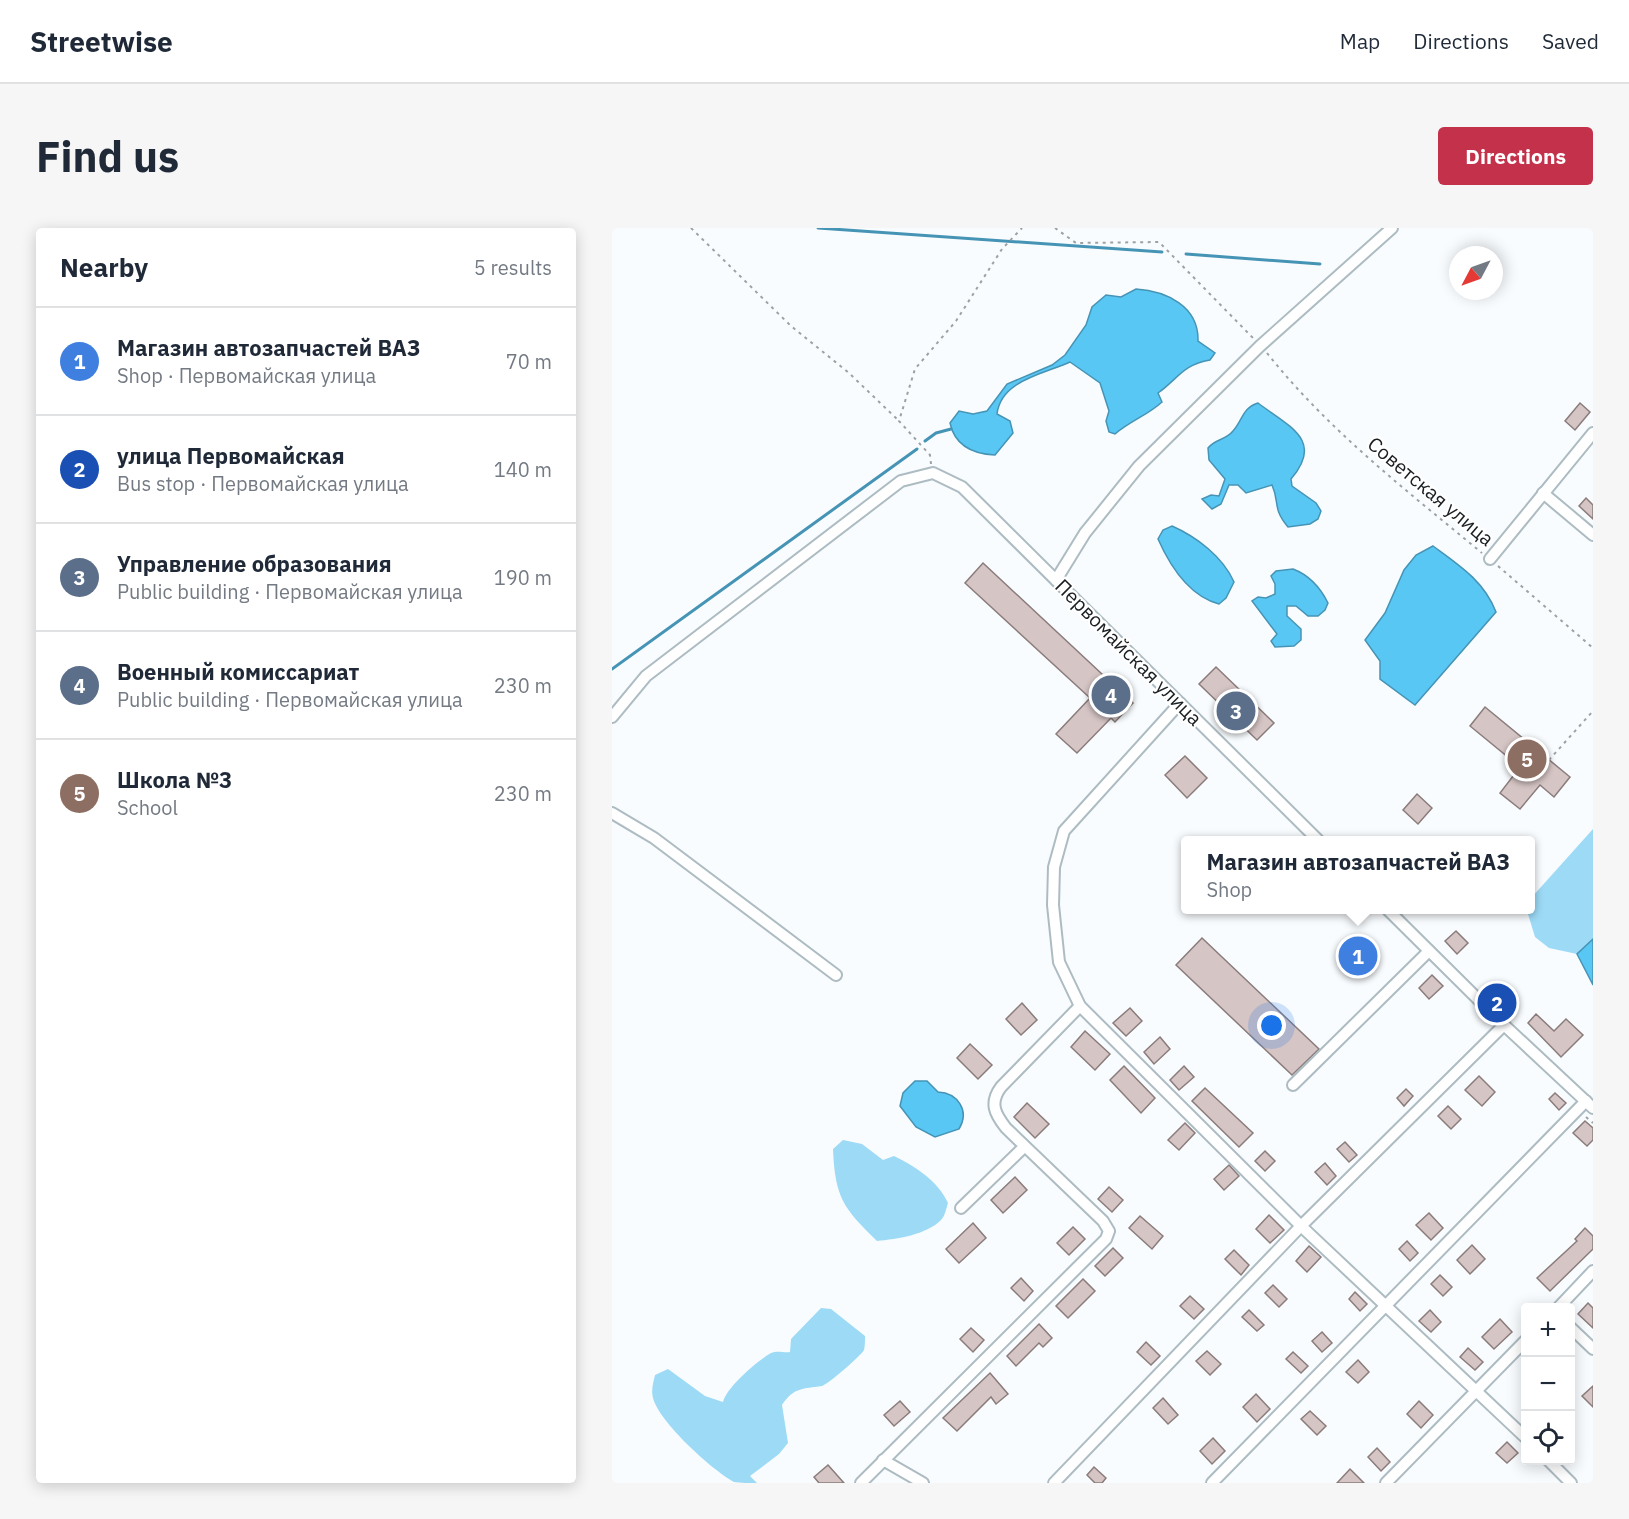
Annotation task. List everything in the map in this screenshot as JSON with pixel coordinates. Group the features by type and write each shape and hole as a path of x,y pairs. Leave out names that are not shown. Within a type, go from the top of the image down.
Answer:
{"street":[{"path":"1056,580 1085,533 1139,466 1260,346 1392,228"},
{"path":"1490,559 1593,433"},
{"path":"612,717 646,676 901,481 933,473"},
{"name":"Первомайская улица","path":"933,473 962,486 1314,836"},
{"path":"1542,494 1593,535"},
{"path":"1180,703 1064,831 1054,867 1053,905 1059,962 1080,1006 1301,1226 1521,1433"},
{"path":"612,813 654,838 836,975"},
{"path":"1212,1483 1386,1305 1590,1104 1504,1025 1393,914"},
{"path":"1293,1085 1429,951"},
{"path":"861,1483 1106,1239 1108,1231 1103,1221 1024,1147 996,1115 994,1105 996,1094 1080,1006"},
{"path":"1054,1483 1301,1226 1504,1025"},
{"path":"961,1208 1024,1147"},
{"path":"1563,1303 1593,1271"},
{"path":"1575,1332 1593,1349"},
{"path":"1386,1483 1521,1345"},
{"path":"883,1460 923,1483"},
{"path":"1552,1465 1571,1483"}],"path":[{"path":"691,228 791,326 849,373 899,421 930,455 933,473"},
{"path":"899,421 915,369 956,321 1005,246 1022,228"},
{"name":"Советская улица","path":"1055,228 1076,243 1159,242 1260,346 1301,396 1394,481 1490,559 1593,648"},
{"path":"1549,760 1593,711"}],"shaded area":[{"path":"1136,289 1158,293 1179,303 1193,318 1198,341 1215,353 1210,360 1193,365 1181,373 1158,393 1162,402 1115,434 1109,432 1106,421 1109,411 1100,383 1070,362 1025,380 1006,393 1000,402 997,414 1010,421 1013,433 995,455 972,450 956,438 950,423 959,411 973,414 987,411 1007,384 1052,365 1065,355 1086,325 1092,307 1106,295 1121,297"},
{"path":"1258,403 1291,427 1303,444 1304,454 1301,465 1291,479 1292,486 1316,503 1321,511 1318,519 1310,524 1288,527 1278,510 1272,485 1246,493 1238,485 1229,485 1221,504 1212,509 1202,499 1211,495 1219,496 1225,479 1209,460 1208,448 1230,434 1246,411"},
{"path":"1172,526 1191,536 1208,549 1229,573 1234,582 1226,598 1219,604 1208,600 1190,587 1168,559 1158,539 1163,530"},
{"path":"1433,546 1478,583 1496,612 1415,705 1380,679 1380,661 1365,640 1385,613 1404,570 1416,555"},
{"path":"1293,569 1314,582 1328,603 1325,610 1318,616 1308,616 1296,606 1287,606 1287,616 1301,629 1301,640 1294,646 1275,647 1271,641 1277,634 1252,601 1258,597 1266,598 1275,594 1275,584 1271,576 1276,571"},
{"path":"1593,829 1593,939 1577,954 1549,948 1535,937 1528,914 1535,914 1535,894"},
{"path":"1593,939 1593,985 1577,954"},
{"path":"915,1081 927,1081 938,1092 956,1099 963,1116 959,1129 935,1137 916,1127 900,1106 903,1093"},
{"path":"843,1140 862,1144 883,1160 894,1156 925,1175 944,1195 948,1203 942,1218 935,1225 919,1233 877,1241 849,1210 839,1191 833,1149"},
{"path":"821,1308 831,1309 865,1336 864,1350 822,1386 799,1390 786,1399 782,1405 788,1443 779,1454 750,1476 757,1483 734,1482 700,1456 665,1420 653,1398 655,1375 668,1369 705,1396 723,1402 736,1382 758,1362 774,1352 790,1352 791,1339"}],"building":[{"path":"1580,403 1590,412 1575,430 1565,421"},
{"path":"1586,498 1593,505 1593,519 1579,506"},
{"path":"983,563 1133,703 1115,722 1111,718 1077,753 1056,734 1090,698 965,583"},
{"path":"1216,667 1274,723 1257,740 1199,684"},
{"path":"1485,707 1570,777 1554,797 1540,785 1520,809 1500,793 1520,767 1470,726"},
{"path":"1185,756 1207,778 1187,798 1165,775"},
{"path":"1417,794 1432,808 1418,824 1403,810"},
{"path":"1456,931 1468,943 1457,954 1445,941"},
{"path":"1202,938 1319,1049 1292,1075 1176,965"},
{"path":"1356,940 1372,954 1357,971 1341,956"},
{"path":"1432,975 1443,986 1429,999 1419,988"},
{"path":"1022,1003 1037,1020 1021,1035 1006,1019"},
{"path":"1130,1008 1142,1021 1126,1036 1113,1023"},
{"path":"1536,1014 1554,1031 1566,1019 1583,1035 1561,1057 1528,1023"},
{"path":"1085,1031 1110,1054 1095,1070 1071,1047"},
{"path":"1160,1037 1170,1049 1154,1064 1144,1052"},
{"path":"970,1044 992,1065 978,1079 957,1058"},
{"path":"1124,1066 1155,1098 1141,1113 1110,1080"},
{"path":"1184,1066 1194,1077 1179,1090 1170,1080"},
{"path":"1479,1076 1495,1092 1482,1106 1465,1090"},
{"path":"1205,1088 1253,1133 1239,1147 1192,1101"},
{"path":"1406,1089 1413,1096 1404,1106 1397,1098"},
{"path":"1555,1093 1566,1103 1559,1110 1549,1099"},
{"path":"1027,1103 1049,1124 1035,1138 1014,1117"},
{"path":"1448,1106 1461,1119 1451,1129 1438,1116"},
{"path":"1585,1121 1593,1128 1593,1140 1587,1146 1573,1133"},
{"path":"1185,1123 1195,1133 1179,1150 1168,1140"},
{"path":"1345,1142 1357,1155 1349,1162 1337,1149"},
{"path":"1265,1151 1275,1161 1265,1171 1255,1161"},
{"path":"1325,1163 1336,1176 1327,1185 1315,1172"},
{"path":"1229,1165 1239,1176 1224,1190 1214,1179"},
{"path":"1015,1177 1027,1190 1003,1213 991,1200"},
{"path":"1109,1187 1123,1200 1112,1212 1098,1199"},
{"path":"1429,1213 1443,1228 1431,1240 1416,1225"},
{"path":"1269,1215 1284,1230 1270,1243 1256,1229"},
{"path":"1140,1216 1163,1236 1152,1249 1129,1228"},
{"path":"973,1223 986,1238 959,1263 946,1249"},
{"path":"1073,1227 1085,1239 1069,1255 1057,1243"},
{"path":"1585,1228 1593,1236 1593,1249 1550,1291 1537,1278 1577,1241 1575,1239"},
{"path":"1407,1241 1418,1253 1410,1261 1399,1249"},
{"path":"1472,1245 1485,1259 1470,1274 1457,1260"},
{"path":"1309,1246 1321,1257 1307,1272 1296,1261"},
{"path":"1113,1248 1123,1258 1105,1276 1095,1266"},
{"path":"1234,1250 1249,1265 1241,1275 1225,1259"},
{"path":"1440,1275 1452,1287 1443,1296 1431,1284"},
{"path":"1021,1278 1033,1291 1024,1301 1011,1288"},
{"path":"1083,1279 1095,1291 1068,1318 1056,1306"},
{"path":"1273,1285 1287,1299 1279,1307 1265,1293"},
{"path":"1355,1292 1367,1304 1360,1311 1349,1299"},
{"path":"1190,1296 1204,1309 1194,1319 1180,1306"},
{"path":"1588,1303 1593,1308 1593,1328 1578,1314"},
{"path":"1249,1310 1264,1325 1257,1331 1242,1317"},
{"path":"1430,1310 1441,1322 1431,1332 1419,1321"},
{"path":"1500,1319 1512,1332 1494,1349 1482,1337"},
{"path":"1039,1324 1052,1338 1043,1347 1039,1343 1016,1366 1007,1356"},
{"path":"971,1328 984,1340 973,1352 960,1339"},
{"path":"1322,1332 1332,1343 1322,1352 1312,1341"},
{"path":"1146,1342 1160,1356 1151,1365 1137,1352"},
{"path":"1468,1348 1483,1362 1475,1370 1460,1357"},
{"path":"1207,1351 1221,1364 1210,1375 1196,1361"},
{"path":"1293,1352 1308,1366 1301,1373 1286,1359"},
{"path":"1358,1360 1369,1372 1358,1383 1346,1372"},
{"path":"990,1373 1008,1394 996,1404 991,1397 957,1431 943,1418"},
{"path":"1593,1386 1593,1407 1582,1396"},
{"path":"1256,1394 1270,1409 1257,1422 1243,1407"},
{"path":"1163,1398 1178,1415 1168,1424 1153,1408"},
{"path":"900,1401 910,1412 894,1426 884,1415"},
{"path":"1419,1401 1433,1415 1421,1428 1407,1414"},
{"path":"1310,1411 1326,1426 1317,1435 1301,1419"},
{"path":"1213,1438 1225,1451 1212,1464 1200,1451"},
{"path":"1507,1442 1518,1453 1507,1463 1496,1453"},
{"path":"1377,1448 1390,1462 1381,1471 1368,1457"},
{"path":"828,1465 844,1483 819,1483 814,1477"},
{"path":"1094,1467 1106,1478 1102,1483 1095,1483 1087,1475"},
{"path":"1350,1469 1364,1483 1337,1483"}],"waterway":[{"path":"818,228 1162,252"},
{"path":"1186,254 1320,264"},
{"path":"925,441 936,433 951,429"},
{"path":"612,669 917,449"}],"place":[{"name":"Военный комиссариат","path":"1111,695"},
{"name":"Управление образования","path":"1236,711"},
{"name":"Школа №3","path":"1527,759"},
{"name":"Магазин автозапчастей ВАЗ","path":"1358,956"},
{"name":"улица Первомайская","path":"1497,1003"}]}
